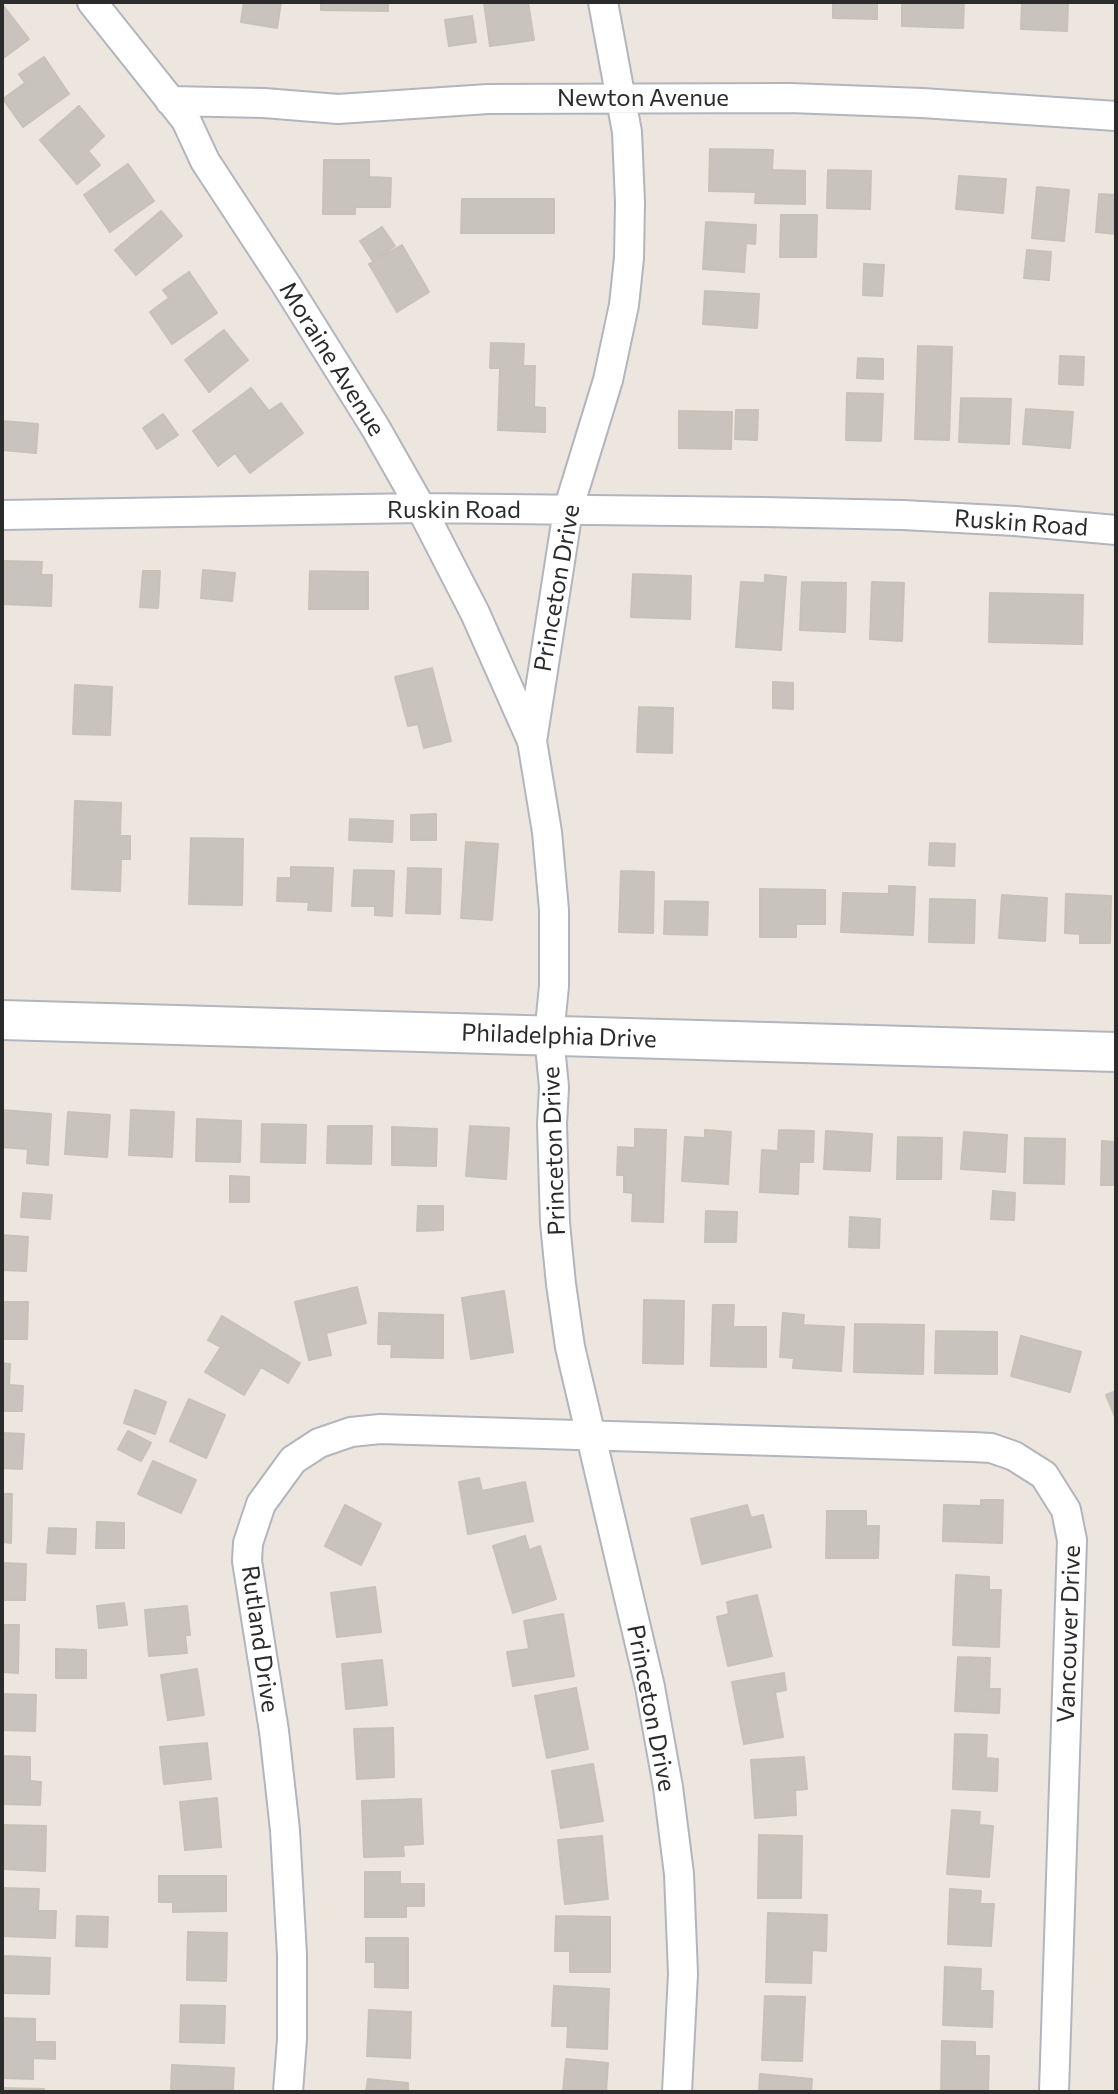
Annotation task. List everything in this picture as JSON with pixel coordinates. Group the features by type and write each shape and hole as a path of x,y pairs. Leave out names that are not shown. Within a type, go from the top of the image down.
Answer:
{"main road":[{"name":"Philadelphia Drive","path":"2,1020 1116,1052"}],"street":[{"name":"Moraine Avenue","path":"92,2 186,120 205,160 368,416 421,508 475,613 532,741"},
{"name":"Princeton Drive","path":"603,2 627,132 629,258 624,305 608,380 568,510 532,741 547,832 554,909 554,986 549,1036 554,1087 552,1124 555,1223 561,1284 570,1347 650,1687 668,1787 679,1874 683,1975 677,2092"},
{"name":"Newton Avenue","path":"170,101 264,103 338,109 488,99 790,98 909,102 1116,116"},
{"name":"Ruskin Road","path":"2,515 421,508 904,515 1116,530"},
{"name":"Rutland Drive","path":"288,2092 292,2039 292,1955 285,1830 274,1731 247,1561 248,1543 261,1504 293,1460 319,1443 351,1432 380,1429 590,1435"},
{"name":"Vancouver Drive","path":"590,1435 991,1448 1014,1456 1044,1475 1066,1510 1072,1540 1054,2092"}],"building":[{"path":"244,2 281,2 277,28 241,22"},
{"path":"321,2 388,2 388,11 321,10"},
{"path":"484,2 528,2 534,40 490,46"},
{"path":"833,2 877,2 877,19 833,18"},
{"path":"902,2 964,2 963,28 902,26"},
{"path":"1022,2 1068,2 1067,31 1021,29"},
{"path":"2,4 29,39 2,59"},
{"path":"472,16 476,42 449,46 445,20"},
{"path":"44,57 69,94 23,127 3,99 25,83 19,74"},
{"path":"79,106 104,136 88,151 100,165 77,184 40,140"},
{"path":"710,149 773,150 772,170 805,171 805,204 755,203 756,192 709,191"},
{"path":"324,160 369,160 369,177 391,178 390,207 355,207 355,214 323,214"},
{"path":"128,164 154,201 110,232 84,195"},
{"path":"828,170 871,171 870,209 827,208"},
{"path":"959,176 1006,179 1003,213 956,209"},
{"path":"1037,187 1069,190 1064,241 1032,238"},
{"path":"1099,194 1116,195 1116,234 1096,232"},
{"path":"462,199 554,199 554,233 461,233"},
{"path":"161,211 182,236 136,275 115,250"},
{"path":"781,215 817,215 816,257 780,257"},
{"path":"706,222 756,225 755,244 746,243 744,272 703,269"},
{"path":"382,227 395,246 373,261 360,241"},
{"path":"402,245 429,292 397,312 369,264"},
{"path":"1027,250 1051,252 1049,280 1024,278"},
{"path":"864,264 884,265 882,296 863,295"},
{"path":"189,272 217,313 172,344 150,312 169,298 163,290"},
{"path":"705,291 759,294 757,328 703,324"},
{"path":"224,330 248,360 209,392 185,360"},
{"path":"491,343 524,344 523,366 535,366 534,407 545,408 545,432 498,430 500,368 490,368"},
{"path":"918,346 952,347 949,440 915,439"},
{"path":"1060,356 1084,357 1083,385 1059,384"},
{"path":"858,358 883,359 883,379 857,378"},
{"path":"251,388 269,411 281,403 303,433 250,473 235,453 218,466 193,431"},
{"path":"847,393 883,394 881,441 846,440"},
{"path":"961,398 1011,399 1009,444 959,442"},
{"path":"1026,409 1073,412 1070,448 1023,444"},
{"path":"736,410 758,410 757,440 735,439"},
{"path":"679,411 732,412 731,449 679,448"},
{"path":"163,414 178,435 157,449 143,428"},
{"path":"2,421 38,424 36,453 2,450"},
{"path":"2,561 42,562 41,575 52,575 51,606 2,604"},
{"path":"203,570 235,573 232,601 201,598"},
{"path":"143,571 160,571 158,608 140,607"},
{"path":"310,571 368,572 368,609 309,609"},
{"path":"633,574 691,576 690,619 631,617"},
{"path":"765,575 786,577 781,650 736,647 741,582 765,583"},
{"path":"802,582 846,583 845,632 800,630"},
{"path":"872,582 904,583 902,641 870,639"},
{"path":"990,593 1083,595 1082,644 989,642"},
{"path":"432,668 451,741 424,748 418,724 408,726 395,677"},
{"path":"773,682 793,683 793,709 773,708"},
{"path":"75,685 112,687 110,735 73,734"},
{"path":"639,707 673,708 672,753 637,752"},
{"path":"75,801 121,803 120,836 130,836 130,859 121,859 120,891 72,889"},
{"path":"436,814 436,840 411,840 411,815"},
{"path":"350,819 393,821 392,842 349,840"},
{"path":"191,838 243,839 242,905 189,904"},
{"path":"466,842 498,844 492,920 461,918"},
{"path":"930,843 955,844 954,866 929,865"},
{"path":"291,867 333,868 331,911 308,910 309,902 277,901 278,878 291,878"},
{"path":"408,868 441,869 440,914 406,913"},
{"path":"354,870 394,871 392,916 375,915 375,906 352,906"},
{"path":"621,871 654,872 653,933 619,932"},
{"path":"889,886 915,887 913,935 841,932 843,893 889,894"},
{"path":"760,889 825,890 825,924 796,924 796,937 760,937"},
{"path":"1066,894 1111,896 1110,943 1080,943 1080,934 1065,933"},
{"path":"1002,895 1047,898 1045,941 999,938"},
{"path":"930,899 975,900 974,943 929,942"},
{"path":"665,901 708,902 707,935 664,934"},
{"path":"2,1110 51,1114 48,1165 27,1163 28,1149 2,1147"},
{"path":"131,1110 174,1112 172,1157 129,1155"},
{"path":"68,1112 110,1115 107,1157 65,1154"},
{"path":"197,1119 241,1121 240,1162 196,1161"},
{"path":"262,1124 306,1125 305,1163 261,1162"},
{"path":"328,1126 372,1126 371,1164 327,1163"},
{"path":"470,1126 509,1128 506,1179 466,1176"},
{"path":"392,1127 437,1129 436,1166 392,1165"},
{"path":"635,1129 666,1130 663,1222 632,1221 633,1193 624,1192 624,1175 617,1175 618,1147 635,1148"},
{"path":"705,1130 731,1132 728,1184 682,1181 685,1137 705,1138"},
{"path":"779,1130 814,1131 813,1162 799,1162 798,1194 760,1192 762,1150 778,1151"},
{"path":"826,1131 872,1134 870,1171 824,1169"},
{"path":"964,1132 1007,1135 1005,1172 961,1169"},
{"path":"898,1137 942,1138 941,1179 897,1179"},
{"path":"1025,1138 1065,1139 1064,1184 1024,1183"},
{"path":"1102,1141 1116,1142 1116,1185 1101,1185"},
{"path":"230,1176 249,1177 249,1202 230,1202"},
{"path":"993,1191 1015,1193 1014,1220 991,1219"},
{"path":"23,1193 52,1195 50,1219 21,1217"},
{"path":"418,1206 443,1206 443,1230 417,1231"},
{"path":"706,1211 737,1212 736,1242 705,1242"},
{"path":"850,1217 880,1219 879,1248 849,1247"},
{"path":"2,1235 28,1237 26,1271 3,1270 2,1276"},
{"path":"357,1287 366,1323 326,1333 331,1355 309,1360 295,1302"},
{"path":"504,1291 513,1352 471,1359 462,1298"},
{"path":"644,1300 684,1301 683,1364 643,1363"},
{"path":"2,1302 28,1302 27,1339 2,1339"},
{"path":"713,1305 734,1305 733,1327 766,1327 766,1367 711,1366"},
{"path":"379,1313 443,1315 443,1358 391,1357 392,1344 378,1344"},
{"path":"783,1313 804,1315 803,1325 844,1327 841,1371 793,1368 794,1358 780,1357"},
{"path":"222,1316 300,1363 288,1383 261,1367 244,1395 205,1372 221,1347 208,1340"},
{"path":"855,1324 924,1325 923,1374 854,1372"},
{"path":"936,1331 997,1332 997,1374 935,1373"},
{"path":"1021,1336 1081,1352 1070,1392 1011,1376"},
{"path":"2,1363 10,1364 9,1385 23,1386 22,1411 2,1411"},
{"path":"135,1390 166,1402 155,1434 124,1423"},
{"path":"1116,1391 1116,1419 1106,1395"},
{"path":"189,1399 225,1415 206,1458 170,1441"},
{"path":"128,1431 151,1443 141,1461 118,1449"},
{"path":"2,1433 24,1434 22,1469 2,1468"},
{"path":"153,1461 196,1480 181,1513 138,1494"},
{"path":"479,1478 482,1491 525,1482 533,1521 468,1534 459,1482"},
{"path":"2,1494 12,1494 11,1543 2,1542"},
{"path":"981,1500 1003,1500 1002,1543 943,1541 944,1505 981,1506"},
{"path":"345,1505 381,1524 361,1565 325,1546"},
{"path":"747,1505 751,1518 763,1515 771,1547 702,1564 691,1519"},
{"path":"827,1511 866,1511 866,1526 879,1526 878,1558 826,1558"},
{"path":"97,1522 124,1523 124,1548 96,1548"},
{"path":"49,1528 76,1529 75,1554 47,1553"},
{"path":"525,1536 529,1550 540,1546 556,1599 513,1613 493,1546"},
{"path":"2,1563 26,1564 25,1600 2,1600"},
{"path":"956,1575 989,1577 989,1590 1001,1590 999,1647 953,1645"},
{"path":"375,1587 381,1632 337,1637 331,1593"},
{"path":"757,1595 772,1656 728,1666 717,1617 729,1614 727,1602"},
{"path":"124,1603 127,1625 99,1628 97,1606"},
{"path":"187,1606 190,1635 185,1635 187,1653 149,1656 145,1610"},
{"path":"563,1614 574,1676 513,1686 507,1652 529,1649 524,1621"},
{"path":"2,1625 19,1625 18,1673 2,1672"},
{"path":"56,1649 86,1650 86,1678 56,1678"},
{"path":"958,1657 990,1658 989,1689 1000,1689 999,1713 955,1711"},
{"path":"382,1660 387,1705 346,1709 342,1664"},
{"path":"197,1669 204,1715 168,1720 161,1675"},
{"path":"784,1673 786,1690 775,1692 783,1737 744,1744 732,1682"},
{"path":"576,1688 588,1749 547,1758 535,1696"},
{"path":"2,1694 36,1695 35,1731 2,1730"},
{"path":"393,1728 394,1777 357,1779 354,1729"},
{"path":"955,1734 987,1735 986,1758 998,1759 997,1791 953,1789"},
{"path":"207,1743 211,1779 164,1784 160,1747"},
{"path":"2,1756 30,1757 30,1781 41,1782 40,1805 2,1804"},
{"path":"804,1757 807,1789 795,1790 796,1815 755,1818 751,1760"},
{"path":"593,1764 603,1821 561,1828 552,1771"},
{"path":"217,1798 221,1847 185,1850 180,1802"},
{"path":"421,1799 423,1844 403,1845 404,1856 364,1857 362,1801"},
{"path":"952,1810 980,1812 979,1825 993,1826 989,1877 947,1874"},
{"path":"2,1825 46,1826 45,1871 2,1869"},
{"path":"759,1835 802,1836 801,1898 758,1898"},
{"path":"602,1836 608,1899 565,1904 558,1840"},
{"path":"365,1872 400,1872 400,1884 424,1884 424,1906 406,1906 406,1917 365,1917"},
{"path":"159,1876 226,1876 226,1911 173,1912 173,1902 159,1902"},
{"path":"3,1888 39,1889 38,1911 56,1911 55,1938 2,1936"},
{"path":"950,1889 981,1891 980,1904 994,1904 991,1946 948,1944"},
{"path":"768,1913 827,1915 826,1951 812,1950 811,1983 766,1982"},
{"path":"77,1916 108,1917 107,1947 76,1946"},
{"path":"556,1916 610,1917 610,1972 570,1972 570,1951 555,1951"},
{"path":"188,1932 227,1933 226,1981 187,1980"},
{"path":"366,1938 408,1938 408,1988 375,1987 375,1962 366,1962"},
{"path":"5,1956 50,1958 49,1994 4,1993"},
{"path":"945,1967 981,1969 980,1991 993,1991 992,2027 943,2025"},
{"path":"554,1986 609,1989 607,2049 567,2047 568,2026 552,2026"},
{"path":"765,1996 805,1997 802,2061 762,2060"},
{"path":"181,2005 225,2006 224,2043 180,2042"},
{"path":"369,2010 411,2012 410,2058 367,2056"},
{"path":"2,2018 35,2019 35,2042 55,2042 55,2059 33,2058 33,2079 2,2078"},
{"path":"942,2041 975,2042 975,2056 989,2056 988,2092 941,2092"},
{"path":"566,2059 608,2063 606,2092 563,2092"},
{"path":"172,2065 234,2068 233,2090 171,2092"},
{"path":"760,2074 812,2079 811,2092 759,2092"},
{"path":"368,2079 408,2083 408,2092 366,2092"},
{"path":"2,2088 44,2089 44,2092 2,2092"}]}
